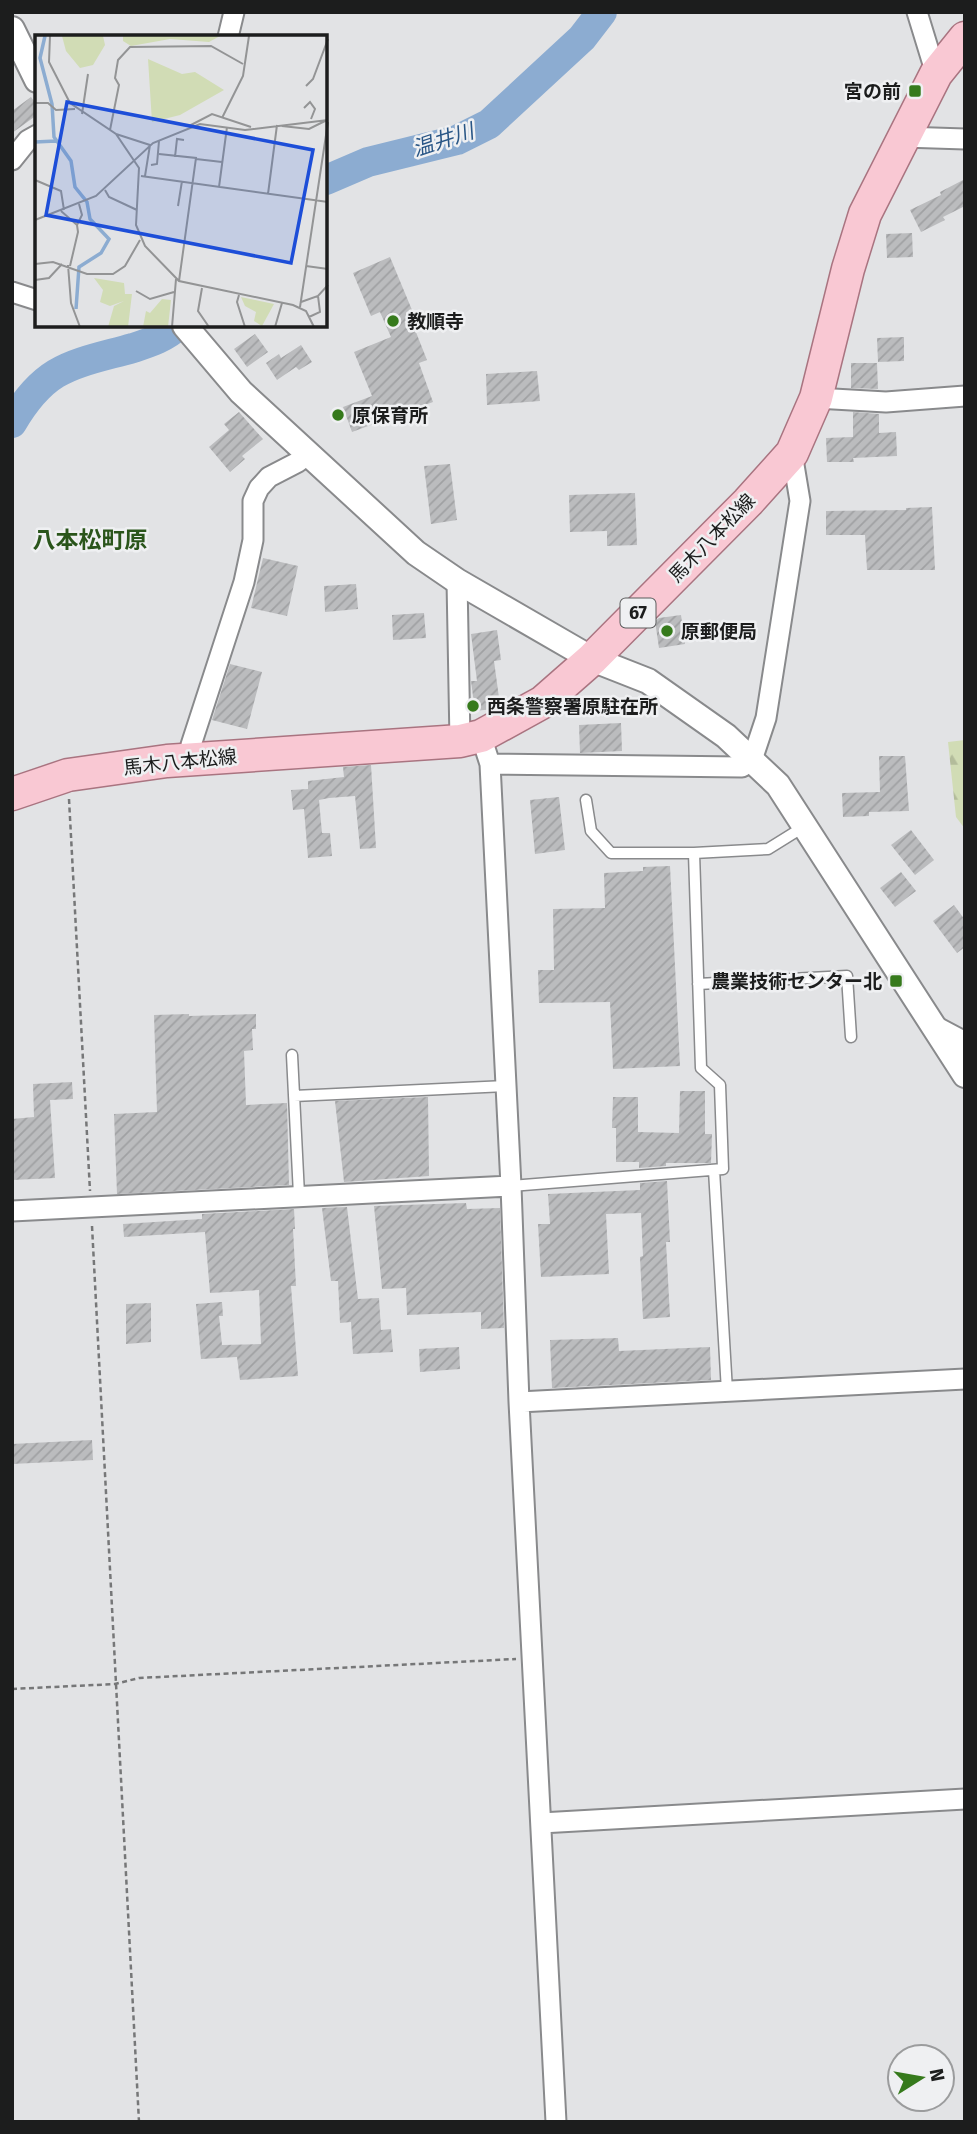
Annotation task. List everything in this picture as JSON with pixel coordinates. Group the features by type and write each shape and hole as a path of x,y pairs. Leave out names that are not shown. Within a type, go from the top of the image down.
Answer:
{"main road":[{"name":"馬木八本松線","path":"12,794 68,775 191,760 477,747 543,702 592,659 748,502 792,453 816,398 848,269 865,214 936,74 965,38"}],"street":[{"path":"228,35 234,12"},
{"path":"917,12 936,74"},
{"path":"12,29 35,76"},
{"path":"12,159 28,140 35,136"},
{"path":"903,137 965,139"},
{"path":"12,292 35,299"},
{"path":"187,327 241,392 416,553 457,581 592,659 648,681 726,736 778,785 965,1075"},
{"path":"816,398 886,402 965,396"},
{"path":"477,747 742,767 752,761 766,718 800,501 792,453"},
{"path":"191,760 191,745 244,582 253,540 253,500 269,477 298,463 307,455"},
{"path":"457,581 477,747 506,1086 519,1402 556,2122"},
{"path":"932,1024 965,1042"},
{"path":"12,1211 511,1186"},
{"path":"519,1402 965,1379"},
{"path":"541,1823 965,1799"}],"lane":[{"path":"586,800 592,831 611,853 694,853 768,849 805,826"},
{"path":"511,1186 723,1169 720,1085 701,1068 694,853"},
{"path":"698,984 847,975 851,1037"},
{"path":"292,1055 299,1195"},
{"path":"294,1096 506,1086"},
{"path":"713,1170 727,1391"}],"path":[{"path":"68,775 139,2122"},
{"path":"12,1689 115,1684 139,1678 514,1659 532,1664"}],"green space":[{"path":"965,740 965,829 956,817 948,742"}],"building":[{"path":"31,97 35,102 35,116 12,133 12,111"},
{"path":"965,179 965,206 921,232 910,210 941,195 940,192"},
{"path":"912,233 913,257 887,258 886,234"},
{"path":"390,257 412,310 408,312 427,360 419,363 433,402 352,432 343,407 372,396 354,352 391,337 380,312 371,316 353,273"},
{"path":"255,334 268,352 247,367 234,349"},
{"path":"904,337 904,361 878,362 877,338"},
{"path":"301,345 312,362 299,370 296,367 277,380 266,363 279,354 281,358"},
{"path":"851,363 877,363 878,389 851,388"},
{"path":"537,371 540,401 487,405 486,374"},
{"path":"239,412 263,439 242,456 245,459 230,472 209,447 229,430 224,424"},
{"path":"853,412 879,414 879,433 896,432 897,456 853,458 854,462 827,462 826,438 853,437"},
{"path":"450,464 457,520 431,524 424,466"},
{"path":"635,493 637,545 607,546 607,531 570,532 569,495"},
{"path":"932,507 935,570 867,570 865,535 826,535 826,511"},
{"path":"263,558 298,566 287,616 251,608"},
{"path":"356,584 358,609 325,612 324,586"},
{"path":"424,613 426,638 393,640 392,615"},
{"path":"681,615 685,644 659,648 655,621"},
{"path":"497,630 501,660 494,661 500,705 493,709 475,711 471,681 477,681 471,634"},
{"path":"230,664 262,672 247,729 212,720"},
{"path":"621,723 622,751 580,753 579,725"},
{"path":"879,756 905,756 909,811 869,812 869,816 843,817 842,793 880,792"},
{"path":"371,765 376,848 360,849 355,796 329,798 319,800 322,833 330,833 332,856 308,858 304,809 293,810 291,790 308,789 308,781 344,777 343,767"},
{"path":"559,797 565,850 535,854 530,800"},
{"path":"911,830 934,860 915,875 891,845"},
{"path":"670,866 680,1066 613,1069 610,1002 539,1003 538,970 554,970 553,909 605,908 604,873 643,871 643,867"},
{"path":"901,872 916,891 895,907 880,888"},
{"path":"954,905 965,920 965,947 957,953 933,921"},
{"path":"256,1014 256,1029 252,1029 253,1050 244,1051 246,1105 287,1103 289,1185 117,1194 114,1114 157,1112 154,1015"},
{"path":"72,1082 73,1099 50,1100 55,1178 12,1180 12,1119 34,1117 33,1084"},
{"path":"680,1091 705,1091 705,1134 712,1134 711,1163 666,1163 666,1166 639,1168 639,1162 616,1162 616,1128 612,1128 613,1097 638,1097 638,1132 679,1133"},
{"path":"428,1097 429,1176 344,1182 335,1101"},
{"path":"667,1181 670,1242 666,1242 670,1317 643,1319 641,1213 606,1214 609,1274 541,1277 538,1224 550,1224 548,1194 640,1190 640,1183"},
{"path":"466,1203 467,1209 500,1208 504,1328 481,1329 481,1312 407,1315 406,1288 382,1289 374,1206"},
{"path":"347,1207 358,1299 379,1298 381,1330 391,1329 393,1352 353,1354 351,1322 340,1323 338,1281 331,1281 322,1208"},
{"path":"294,1209 296,1286 291,1286 298,1376 240,1380 237,1357 201,1359 196,1304 222,1302 223,1316 219,1316 222,1345 261,1344 259,1290 210,1293 205,1232 124,1237 123,1224 202,1219 202,1214"},
{"path":"151,1303 151,1342 126,1344 126,1304"},
{"path":"618,1338 619,1351 710,1347 711,1380 552,1388 550,1340"},
{"path":"459,1347 460,1369 420,1372 419,1349"},
{"path":"92,1440 93,1460 12,1464 12,1444"}],"waterway":[{"name":"温井川","path":"327,180 368,162 457,140 489,124 582,38 602,12"},
{"name":"温井川","path":"12,423 37,389 62,370 151,342 176,327"}],"place":[{"name":"宮の前","path":"915,91"},
{"name":"教順寺","path":"393,321"},
{"name":"原保育所","path":"338,415"},
{"name":"原郵便局","path":"667,631"},
{"name":"西条警察署原駐在所","path":"473,706"},
{"name":"農業技術センター北","path":"896,981"}],"district":[{"name":"八本松町原","path":"90,540"}]}
